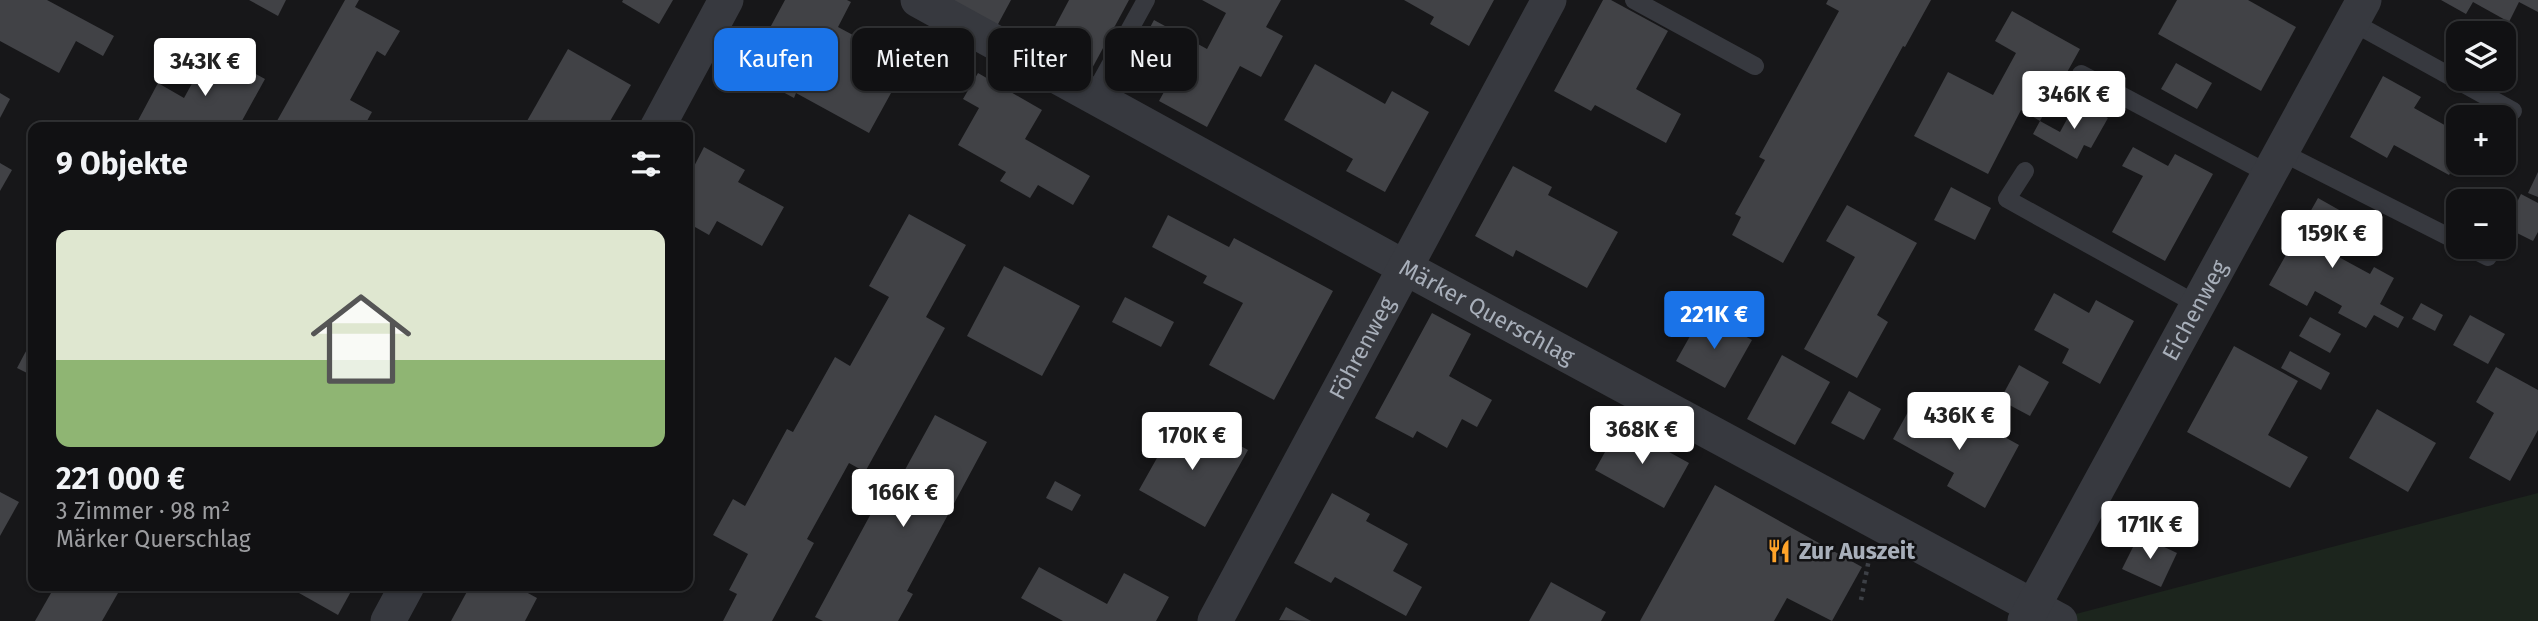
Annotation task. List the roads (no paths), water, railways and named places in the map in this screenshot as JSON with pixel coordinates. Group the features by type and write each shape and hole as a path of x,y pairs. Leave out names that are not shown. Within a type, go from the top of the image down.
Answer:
{"street":[{"path":"660,122 726,0"},
{"name":"Märker Querschlag","path":"918,0 2040,616"},
{"name":"Föhrenweg","path":"1215,621 1549,0"},
{"name":"Eichenweg","path":"2040,616 2198,305 2358,11"},
{"path":"388,621 404,591"}],"lane":[{"path":"1093,96 1146,0"},
{"path":"1634,0 1755,66"},
{"path":"2358,11 2504,105"},
{"path":"2081,74 2275,163 2446,236"},
{"path":"2025,171 2007,199 2198,305"}],"place":[{"name":"Zur Auszeit","path":"1779,551"}]}
